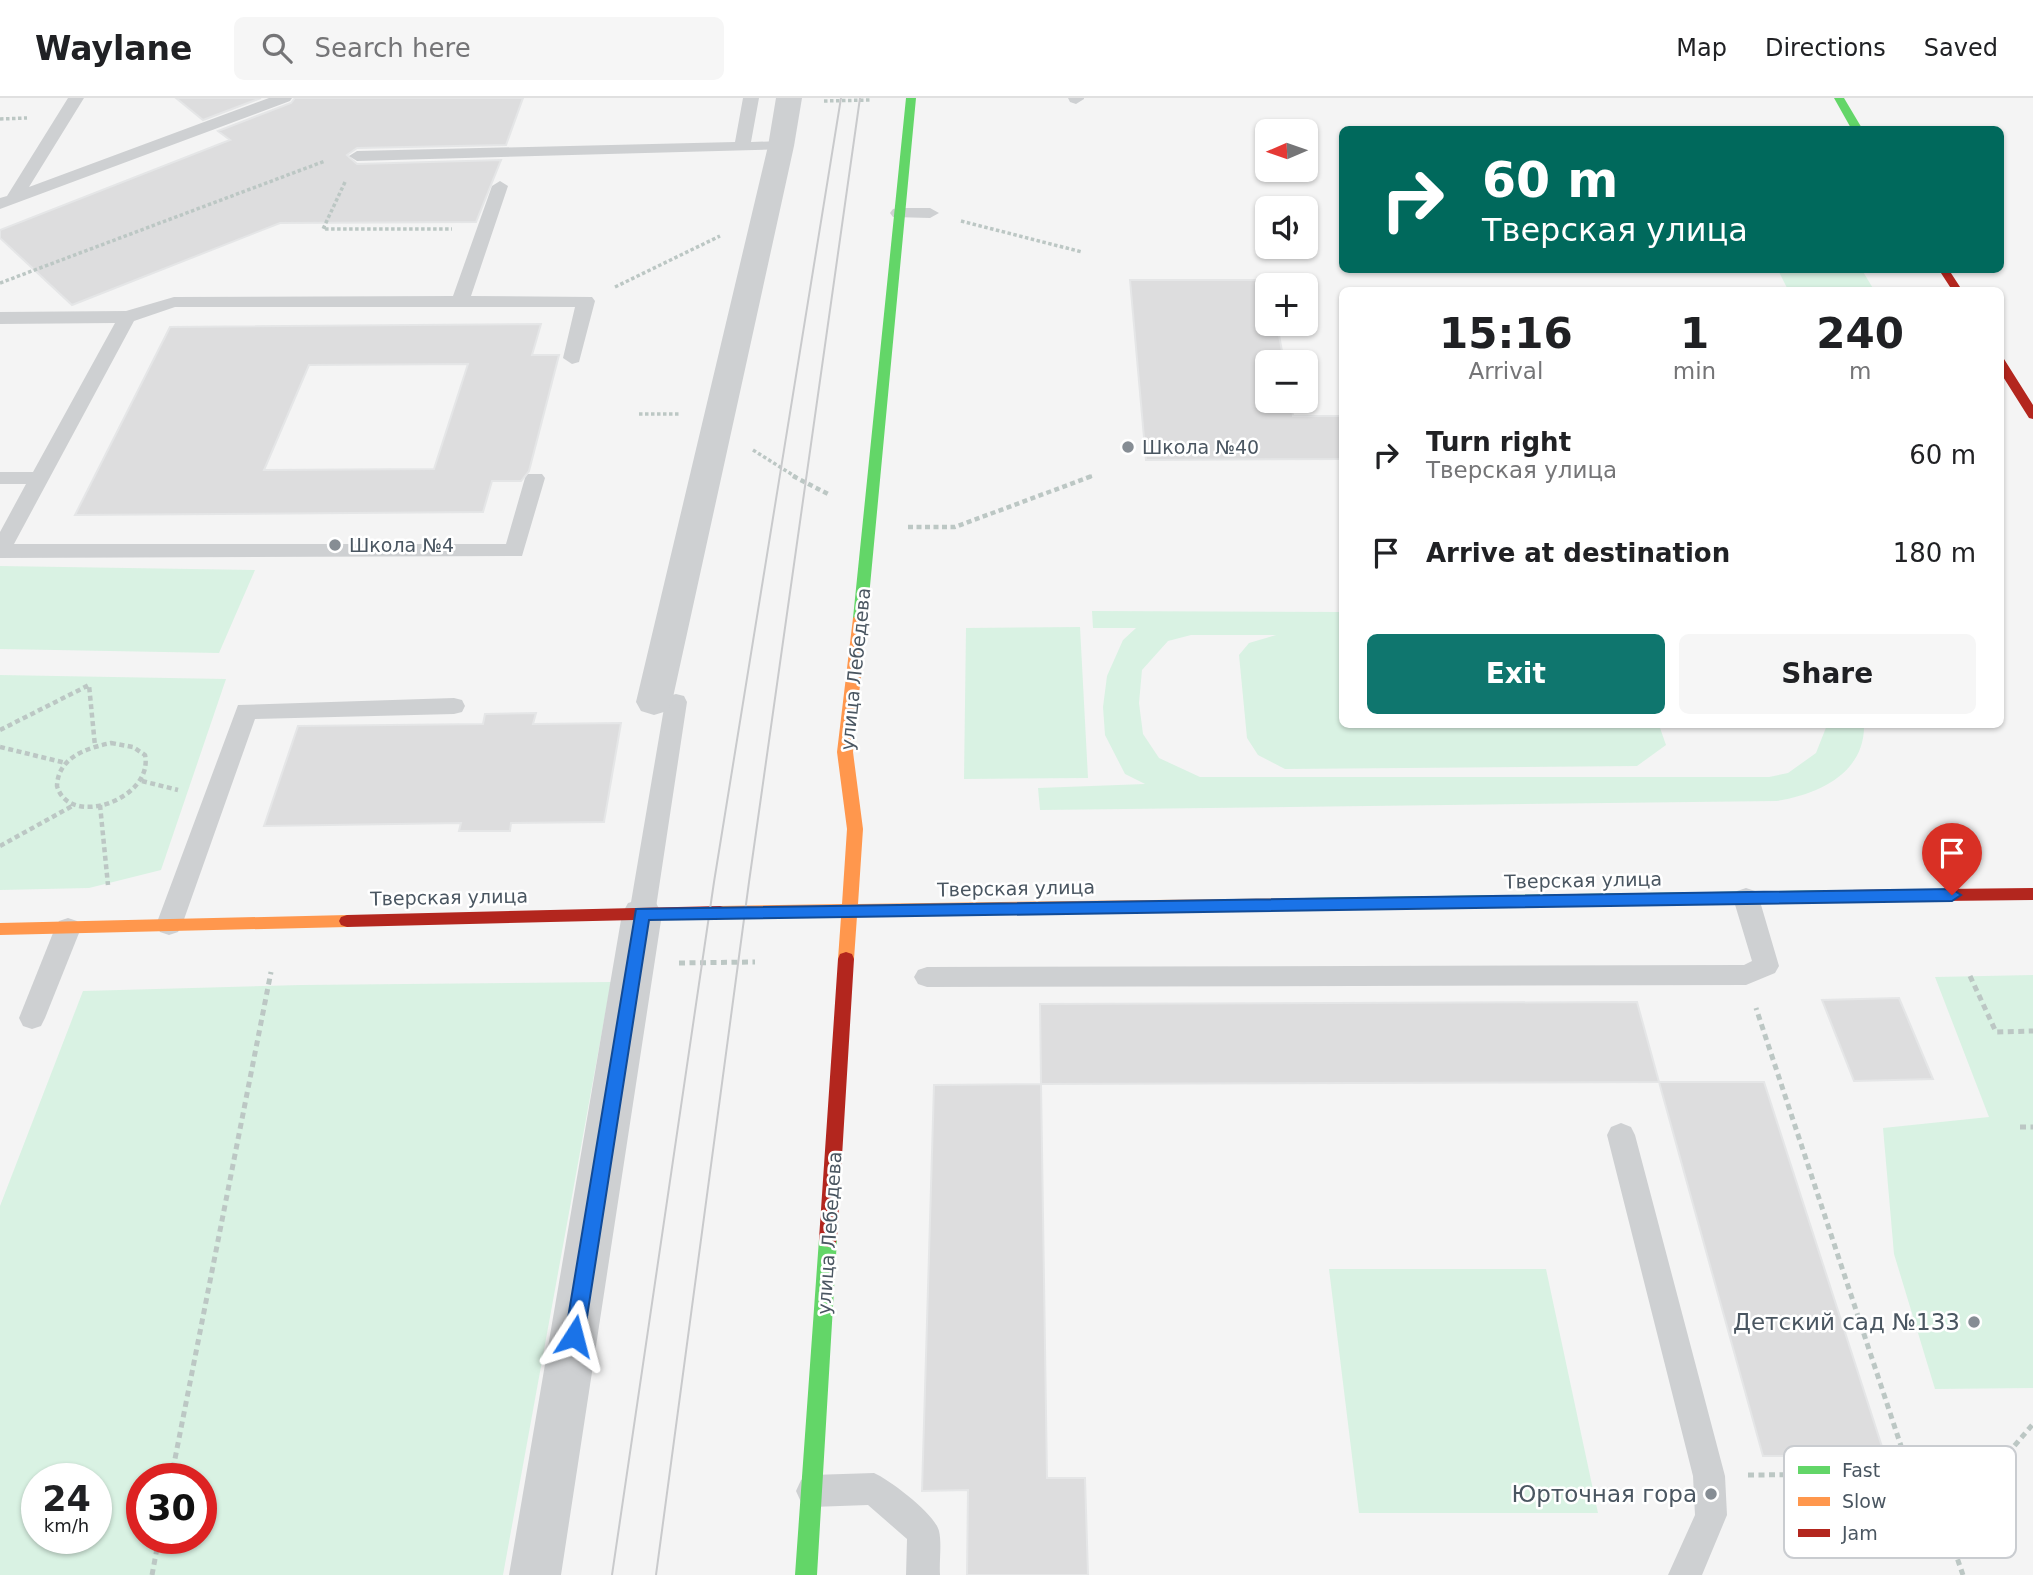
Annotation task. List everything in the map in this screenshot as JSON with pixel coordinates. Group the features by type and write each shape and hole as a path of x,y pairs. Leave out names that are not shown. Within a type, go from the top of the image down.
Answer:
{"street":[{"path":"1839,98 1856,126"},
{"name":"улица Лебедева","path":"806,1575 855,829 845,752 872,515 911,99"},
{"path":"665,702 718,426 781,146 788,100"},
{"path":"2004,368 2033,415"},
{"name":"Тверская улица","path":"0,929 850,910 2033,894"},
{"path":"535,1575 642,914"}],"lane":[{"path":"6,201 76,98"},
{"path":"6,201 284,98"},
{"path":"742,147 751,98"},
{"path":"357,156 781,146"},
{"path":"460,301 500,186"},
{"path":"899,213 930,213"},
{"path":"0,318 127,317 174,302 586,301 572,358"},
{"path":"127,317 0,551 515,551 535,478"},
{"path":"0,478 39,478"},
{"path":"642,914 665,702"},
{"path":"169,925 246,711 454,706"},
{"path":"928,977 1746,975 1766,966 1746,898"},
{"path":"32,1018 68,928"},
{"path":"1621,1135 1709,1476 1711,1515 1685,1575"},
{"path":"812,1492 874,1489 923,1532 923,1575"}],"path":[{"path":"788,100 911,99"},
{"path":"0,119 33,118"},
{"path":"357,156 323,229 485,229"},
{"path":"0,283 12,276 325,161 357,156"},
{"path":"930,213 1082,252"},
{"path":"586,301 724,234 760,234"},
{"path":"718,426 782,470 872,515"},
{"path":"908,527 955,527 1092,476"},
{"path":"0,730 89,685 95,746"},
{"path":"0,846 75,805 100,805 124,797 142,781 148,771 148,761 144,753 125,743 83,750 66,763 57,776 55,786 58,794 75,805"},
{"path":"0,747 66,763"},
{"path":"142,781 186,792"},
{"path":"100,805 108,894"},
{"path":"683,963 755,962"},
{"path":"174,1463 271,972"},
{"path":"1746,975 1901,1446"},
{"path":"1970,976 1996,1032 2033,1031"},
{"path":"2020,1127 2033,1127"},
{"path":"2014,1446 2033,1424"},
{"path":"1709,1476 1784,1475"},
{"path":"152,1575 156,1554"},
{"path":"1957,1558 1963,1575"}],"green space":[{"path":"1780,273 1864,273 1872,287 1786,287"},
{"path":"0,566 255,570 219,653 0,649"},
{"path":"1092,611 1339,612 1339,728 1660,728 1666,745 1637,766 1285,769 1258,755 1247,738 1239,655 1249,643 1276,635 1191,635 1168,641 1142,670 1139,703 1143,734 1159,758 1200,777 1769,777 1788,773 1816,753 1826,728 1864,728 1862,742 1857,756 1837,778 1808,793 1777,801 1040,810 1038,788 1145,784 1125,774 1105,735 1103,707 1107,676 1123,640 1136,628 1093,628"},
{"path":"1080,627 1088,778 964,779 966,628"},
{"path":"0,675 226,679 161,870 89,888 0,890"},
{"name":"Детский сад №133","path":"2033,975 2033,1388 1935,1389 1894,1254 1883,1128 1989,1117 1935,977"},
{"path":"611,982 503,1575 0,1575 0,1206 83,991 301,985"},
{"path":"1329,1269 1546,1269 1598,1513 1359,1513"}],"building":[{"path":"176,98 261,98 203,120"},
{"path":"295,98 523,98 506,145 357,148 347,155 357,164 501,160 476,222 280,223 72,305 0,238 0,230 230,140 218,131 291,103"},
{"path":"1130,280 1255,280 1255,336 1279,336 1282,350 1255,350 1255,413 1339,416 1339,459 1146,460"},
{"path":"541,324 532,355 559,355 529,471 521,481 492,481 483,512 75,515 170,327","holes":["468,364 434,469 264,470 309,365"]},
{"path":"536,713 533,724 621,723 604,822 511,823 510,831 459,831 461,823 264,826 298,726 483,724 485,714"},
{"path":"1899,998 1933,1079 1854,1081 1822,1000"},
{"path":"1637,1002 1659,1082 1041,1084 1040,1004"},
{"path":"1659,1082 1764,1082 1882,1446 1784,1446 1784,1456 1763,1456"},
{"path":"1041,1084 1047,1478 1085,1478 1088,1575 967,1575 968,1490 922,1491 934,1085"}],"tram line":[{"path":"612,1575 714,882 841,98"},
{"path":"656,1575 749,882 860,98"}],"traffic: fast":[{"path":"860,618 911,98"},
{"path":"1839,98 1856,126"},
{"path":"1303,904 1850,896"},
{"path":"806,1575 828,1239"}],"traffic: slow":[{"path":"846,959 855,829 845,752 860,618"},
{"path":"720,912 1303,904"},
{"path":"0,929 347,921"}],"traffic: jam":[{"path":"1946,273 1955,287"},
{"path":"2004,368 2033,415"},
{"path":"1850,896 2033,894"},
{"path":"347,921 720,912"},
{"path":"828,1239 846,959"}],"place":[{"name":"Школа №40","path":"1128,447"},
{"name":"Школа №4","path":"335,545"},
{"name":"Детский сад №133","path":"1974,1322"},
{"name":"Юрточная гора","path":"1711,1494"}],"route":[{"path":"574,1336 642,914 1952,895"}]}
